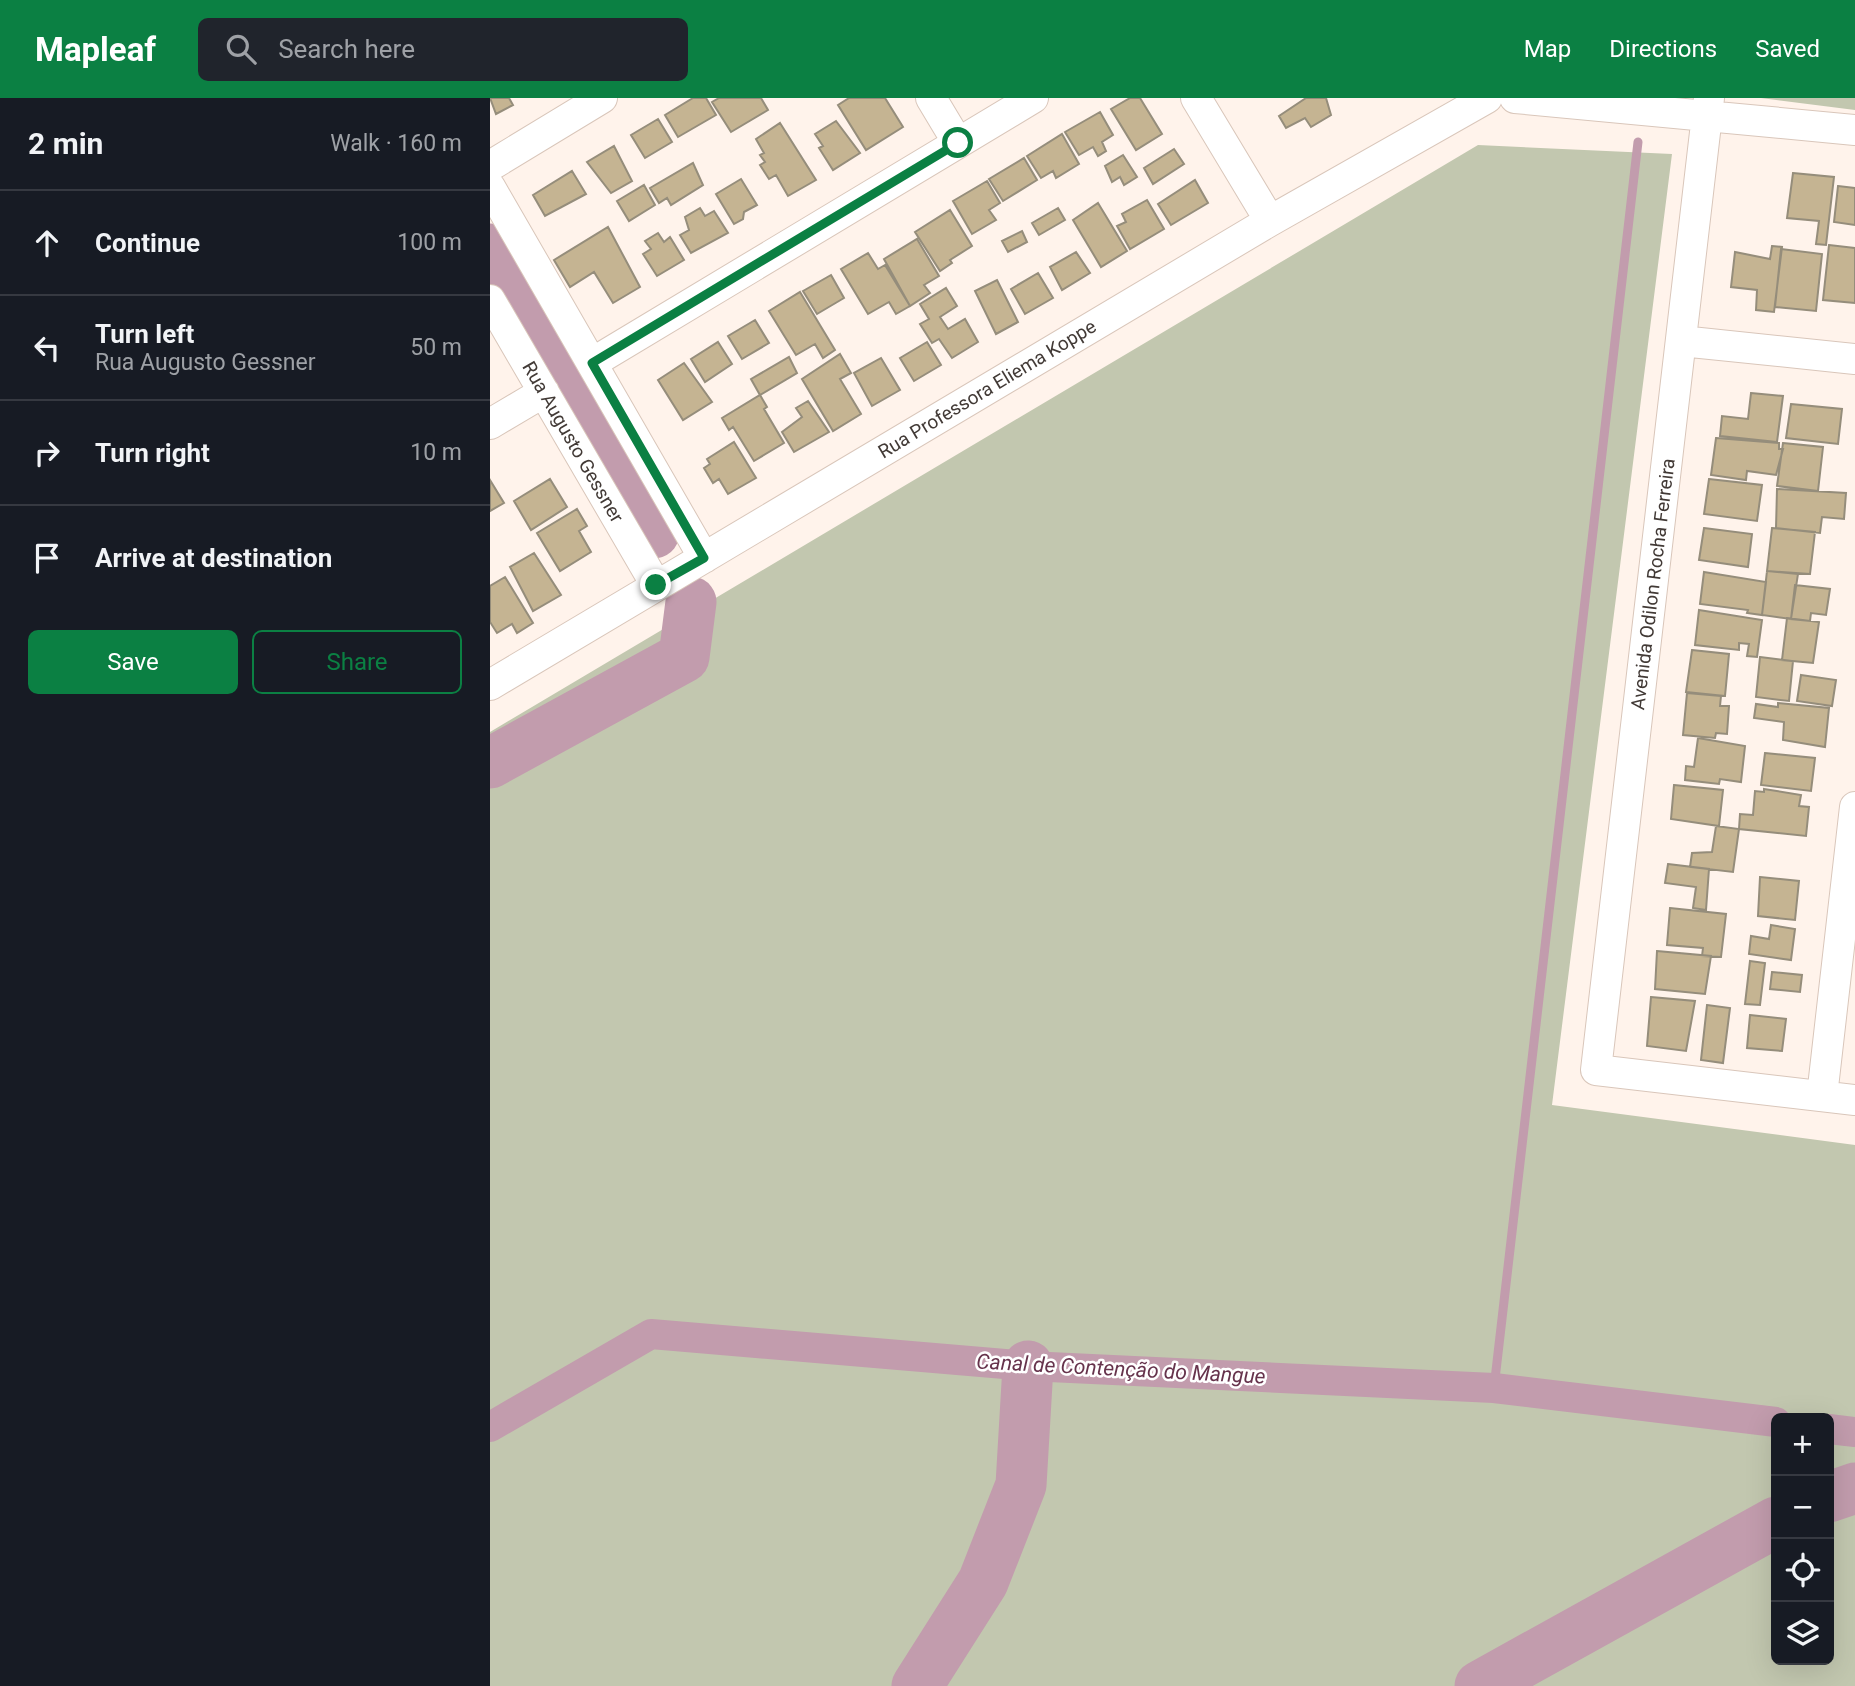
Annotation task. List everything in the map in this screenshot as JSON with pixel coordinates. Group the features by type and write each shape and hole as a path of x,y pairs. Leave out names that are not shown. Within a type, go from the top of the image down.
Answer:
{"street":[{"path":"490,166 602,98"},
{"path":"931,98 958,143"},
{"path":"592,363 1033,98"},
{"path":"1196,98 1270,221"},
{"name":"Rua Professora Eliema Koppe","path":"490,685 1270,221 1487,98"},
{"path":"1515,98 1708,107 1855,130"},
{"name":"Avenida Odilon Rocha Ferreira","path":"1708,107 1596,1070 1822,1096"},
{"path":"490,187 704,558"},
{"name":"Rua Augusto Gessner","path":"490,300 656,585"},
{"path":"1681,341 1855,359"},
{"path":"490,424 544,392"},
{"path":"1855,807 1851,878 1822,1096 1855,1100"}],"green space":[{"path":"1761,98 1855,98 1855,110"},
{"path":"1478,145 1672,154 1552,1105 1855,1145 1855,1686 490,1686 490,732"}],"building":[{"path":"490,98 509,98 513,105 496,114"},
{"path":"693,98 706,98 716,115 678,137 665,115"},
{"path":"719,98 761,98 768,110 731,132 712,102"},
{"path":"849,98 885,98 903,127 866,150 838,105"},
{"path":"1130,98 1140,98 1162,134 1136,150 1111,109"},
{"path":"1306,98 1326,98 1331,115 1311,127 1305,118 1286,128 1279,116"},
{"path":"1100,112 1113,135 1102,142 1106,151 1098,156 1093,147 1079,155 1065,132"},
{"path":"658,119 672,142 645,158 631,135"},
{"path":"836,121 860,153 833,170 819,148 823,146 815,134"},
{"path":"780,123 816,180 788,196 776,175 769,179 760,165 765,162 760,155 764,153 756,139"},
{"path":"1062,134 1079,164 1056,178 1053,171 1041,178 1027,156"},
{"path":"614,146 632,181 611,193 587,162"},
{"path":"1174,149 1184,164 1153,184 1144,168"},
{"path":"1123,155 1137,177 1124,185 1120,177 1112,182 1105,166"},
{"path":"1024,158 1037,180 1003,201 989,179"},
{"path":"693,163 703,185 671,205 667,198 659,203 650,188"},
{"path":"572,171 586,194 545,216 533,195"},
{"path":"1793,173 1834,177 1826,245 1816,244 1819,221 1787,218"},
{"path":"741,179 757,205 744,212 743,219 734,224 716,194"},
{"path":"1195,180 1208,203 1171,225 1158,204"},
{"path":"987,181 1000,203 989,210 996,220 972,234 953,201"},
{"path":"644,185 655,205 629,221 617,201"},
{"path":"1838,186 1855,188 1855,225 1834,222"},
{"path":"1147,200 1164,229 1130,249 1117,226 1126,222 1122,214"},
{"path":"1098,203 1127,251 1101,267 1073,220"},
{"path":"700,208 705,216 714,211 728,233 691,253 680,235 689,230 685,217"},
{"path":"1058,208 1065,220 1039,235 1032,223"},
{"path":"950,210 972,246 950,260 952,263 940,271 915,232"},
{"path":"608,227 640,287 613,303 594,272 570,287 554,260"},
{"path":"1022,231 1027,242 1008,252 1002,241"},
{"path":"658,233 664,242 670,237 684,260 657,276 643,254 651,249 645,241"},
{"path":"917,239 939,276 924,285 930,293 910,306 884,259"},
{"path":"1829,245 1855,248 1855,303 1823,300"},
{"path":"1772,246 1782,247 1774,312 1756,310 1757,290 1731,287 1735,252 1770,259"},
{"path":"1781,249 1822,254 1816,311 1775,307"},
{"path":"1076,252 1090,273 1062,290 1050,267"},
{"path":"868,253 878,269 885,265 910,306 896,314 889,302 868,314 841,269"},
{"path":"1038,273 1053,298 1025,314 1011,289"},
{"path":"831,275 844,298 817,314 803,291"},
{"path":"997,280 1018,322 996,334 975,291"},
{"path":"946,288 957,306 940,317 948,329 965,319 978,342 952,358 939,339 932,343 920,324 929,319 920,304"},
{"path":"800,292 835,350 823,358 815,344 796,355 769,311"},
{"path":"755,320 769,343 742,359 728,336"},
{"path":"718,342 732,364 705,382 691,359"},
{"path":"927,342 941,365 914,381 900,358"},
{"path":"840,354 851,373 840,379 861,414 833,431 802,379"},
{"path":"789,357 797,373 760,395 751,379"},
{"path":"881,358 900,390 872,406 854,373"},
{"path":"684,363 712,402 683,420 658,380"},
{"path":"1751,393 1783,396 1777,442 1720,436 1722,416 1748,419"},
{"path":"760,395 767,407 764,409 784,443 754,461 733,427 729,430 722,418"},
{"path":"808,401 829,432 794,452 782,432 802,417 796,408"},
{"path":"1791,404 1842,409 1838,444 1786,438"},
{"path":"1716,438 1779,443 1779,449 1783,449 1776,475 1747,471 1746,480 1711,475"},
{"path":"734,442 756,478 728,494 719,479 713,483 704,468 710,464 707,459"},
{"path":"1783,443 1823,447 1818,491 1777,486"},
{"path":"550,479 567,507 531,530 514,501"},
{"path":"1709,479 1762,485 1757,521 1704,514"},
{"path":"490,480 504,503 490,511"},
{"path":"1777,489 1846,493 1844,519 1822,517 1820,533 1776,528"},
{"path":"577,509 587,526 579,531 591,552 560,571 537,533"},
{"path":"1704,528 1752,534 1748,567 1699,560"},
{"path":"1772,528 1815,532 1810,574 1767,571"},
{"path":"534,553 561,595 533,611 510,567"},
{"path":"1767,571 1798,574 1791,619 1762,615"},
{"path":"1704,572 1766,582 1762,615 1747,613 1748,610 1700,604"},
{"path":"505,577 533,623 517,633 512,624 497,633 490,622 490,586"},
{"path":"1795,585 1830,589 1826,615 1811,613 1810,621 1791,619"},
{"path":"1699,610 1762,620 1757,657 1747,656 1749,644 1739,643 1739,650 1695,645"},
{"path":"1787,618 1819,622 1813,663 1782,660"},
{"path":"1692,650 1729,654 1725,696 1686,692"},
{"path":"1760,657 1793,661 1789,701 1756,697"},
{"path":"1801,675 1836,680 1832,706 1797,701"},
{"path":"1687,693 1721,696 1720,706 1729,706 1727,734 1716,733 1715,738 1683,735"},
{"path":"1778,703 1829,708 1825,747 1783,740 1784,722 1754,718 1756,704 1778,707"},
{"path":"1698,738 1745,746 1741,782 1720,779 1719,784 1685,780 1686,766 1694,767"},
{"path":"1765,753 1815,758 1811,791 1761,785"},
{"path":"1674,785 1723,790 1719,826 1671,819"},
{"path":"1764,789 1801,795 1799,806 1809,807 1806,836 1739,829 1740,814 1753,815 1755,791 1764,792"},
{"path":"1716,826 1739,829 1733,872 1690,867 1692,853 1712,852"},
{"path":"1668,864 1709,869 1706,910 1693,908 1696,887 1665,883"},
{"path":"1760,877 1799,881 1795,920 1758,916"},
{"path":"1670,908 1726,914 1721,957 1702,956 1703,948 1667,945"},
{"path":"1771,925 1795,929 1791,960 1749,954 1751,936 1769,939"},
{"path":"1657,951 1711,956 1705,994 1655,989"},
{"path":"1750,961 1765,963 1760,1005 1745,1004"},
{"path":"1772,972 1802,975 1800,992 1770,989"},
{"path":"1651,997 1695,1001 1686,1051 1647,1046"},
{"path":"1707,1005 1730,1008 1723,1063 1701,1060"},
{"path":"1750,1015 1786,1019 1782,1051 1747,1048"}],"waterway":[{"path":"1494,1388 1638,142"},
{"path":"490,249 654,533"},
{"path":"490,763 684,657 691,602"},
{"name":"Canal de Contenção do Mangue","path":"490,1427 651,1334 1028,1366 1494,1388 1771,1421"},
{"path":"917,1686 983,1582 1021,1485 1028,1366"},
{"name":"Canal de Contenção do Mangue","path":"1834,1430 1855,1432"},
{"path":"1834,1495 1855,1488"},
{"path":"1480,1686 1771,1525"}],"route":[{"path":"656,585 704,558 592,363 958,143"}]}
